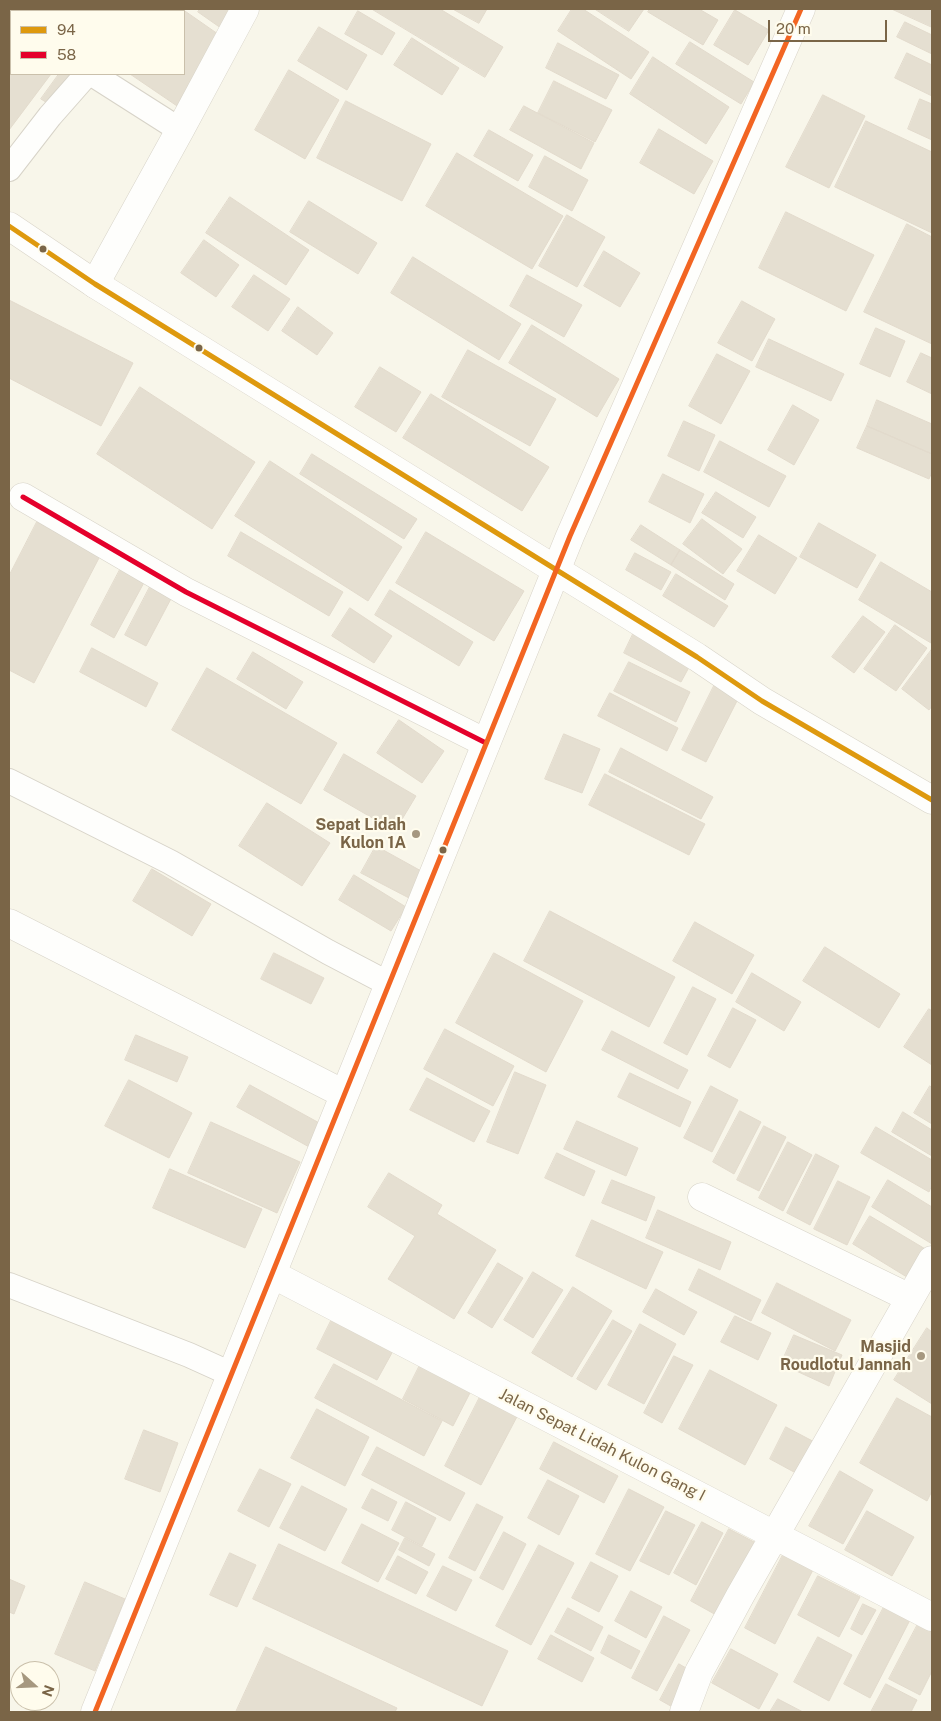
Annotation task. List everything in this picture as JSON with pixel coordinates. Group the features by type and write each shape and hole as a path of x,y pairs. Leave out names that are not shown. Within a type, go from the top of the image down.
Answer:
{"street":[{"path":"95,284 245,9"},
{"path":"95,1712 556,570 802,9"},
{"path":"9,226 95,284 697,657 762,701 932,800"},
{"path":"23,497 186,592 486,743"},
{"path":"9,923 344,1094"},
{"path":"702,1197 910,1298"},
{"path":"684,1712 699,1672 932,1260"},
{"name":"Jalan Sepat Lidah Kulon Gang I","path":"272,1274 932,1617"}],"lane":[{"path":"9,169 50,116 86,75"},
{"path":"94,75 180,130"},
{"path":"9,781 170,862 328,952 389,984"},
{"path":"9,1284 189,1355 231,1374"}],"building":[{"path":"9,9 35,9 10,10 9,45"},
{"path":"96,9 98,10 51,10"},
{"path":"182,9 183,10 138,10"},
{"path":"200,9 244,9 228,33 198,12"},
{"path":"372,9 440,9 503,47 485,77"},
{"path":"453,9 487,9 479,23"},
{"path":"572,9 583,9 649,52 631,79 558,31"},
{"path":"595,9 644,9 629,31"},
{"path":"650,9 699,9 718,20 703,45 648,12"},
{"path":"892,9 932,9 932,27"},
{"path":"735,10 769,30 748,65 714,45"},
{"path":"185,11 228,41 183,110 131,75 185,75"},
{"path":"358,11 395,33 382,55 345,34"},
{"path":"905,22 932,35 932,54 897,37"},
{"path":"319,27 367,55 347,90 298,61"},
{"path":"412,38 459,68 442,95 394,65"},
{"path":"690,42 754,82 741,104 676,64"},
{"path":"558,43 619,75 606,99 546,68"},
{"path":"907,53 932,65 932,96 895,78"},
{"path":"10,56 10,75 50,75 9,130"},
{"path":"653,57 729,107 706,144 630,94"},
{"path":"289,70 339,100 305,159 255,130"},
{"path":"58,75 78,75 55,108 41,99"},
{"path":"554,81 612,110 595,142 538,113"},
{"path":"823,95 865,116 829,188 786,167"},
{"path":"920,99 932,104 932,140 908,129"},
{"path":"346,101 431,144 402,201 317,158"},
{"path":"524,106 594,143 581,169 510,130"},
{"path":"866,121 932,152 932,233 835,187"},
{"path":"659,129 713,161 694,194 640,163"},
{"path":"489,130 533,155 518,181 474,156"},
{"path":"457,153 563,216 532,269 426,206"},
{"path":"545,156 588,180 572,211 529,187"},
{"path":"230,197 309,250 286,285 206,233"},
{"path":"309,201 377,243 358,274 290,232"},
{"path":"786,212 874,255 846,311 759,268"},
{"path":"567,215 605,237 577,287 539,266"},
{"path":"907,224 932,237 932,344 864,312"},
{"path":"204,240 239,265 216,297 181,273"},
{"path":"604,251 640,273 620,307 584,286"},
{"path":"413,257 521,324 499,360 391,293"},
{"path":"254,275 290,299 268,331 232,307"},
{"path":"527,275 582,305 564,337 510,306"},
{"path":"9,300 133,363 101,426 9,378"},
{"path":"742,301 775,319 752,361 718,343"},
{"path":"298,307 333,333 317,355 282,331"},
{"path":"532,325 619,379 597,417 509,363"},
{"path":"876,328 905,341 890,377 860,364"},
{"path":"769,339 844,374 831,401 756,367"},
{"path":"468,350 556,399 530,446 442,397"},
{"path":"921,353 932,358 932,394 907,382"},
{"path":"717,354 750,371 721,424 689,406"},
{"path":"380,367 421,392 396,432 355,407"},
{"path":"140,387 255,462 212,529 97,454"},
{"path":"431,394 549,467 522,511 403,438"},
{"path":"877,400 932,424 932,454 867,426"},
{"path":"793,405 819,420 794,465 768,450"},
{"path":"684,421 715,435 699,471 668,456"},
{"path":"867,426 932,454 932,472 929,479 857,448"},
{"path":"720,441 786,476 769,507 704,472"},
{"path":"312,454 417,519 404,539 300,474"},
{"path":"270,461 402,547 368,601 235,516"},
{"path":"663,474 704,494 690,523 649,502"},
{"path":"716,492 756,517 743,538 702,513"},
{"path":"702,519 742,549 723,574 683,544"},
{"path":"37,522 100,556 34,683 9,670 9,576"},
{"path":"819,523 876,555 857,588 800,557"},
{"path":"641,525 680,550 671,565 631,540"},
{"path":"241,532 343,592 329,616 228,556"},
{"path":"426,532 524,591 494,641 396,583"},
{"path":"759,535 797,558 775,594 737,571"},
{"path":"680,550 734,584 725,600 671,565"},
{"path":"635,553 671,572 661,590 626,570"},
{"path":"881,562 932,592 931,643 859,600"},
{"path":"123,564 147,577 114,638 91,625"},
{"path":"676,574 728,606 714,627 663,596"},
{"path":"152,583 173,595 146,646 125,635"},
{"path":"390,590 473,642 459,666 375,615"},
{"path":"350,608 392,636 374,663 332,636"},
{"path":"863,616 885,632 854,673 832,657"},
{"path":"895,625 927,648 896,691 864,669"},
{"path":"635,630 693,660 681,682 624,653"},
{"path":"92,648 158,683 146,707 80,672"},
{"path":"932,649 932,706 929,710 902,689"},
{"path":"253,652 303,682 286,709 237,679"},
{"path":"629,662 690,692 676,722 614,691"},
{"path":"207,668 337,743 301,804 172,730"},
{"path":"716,682 740,695 706,762 682,750"},
{"path":"610,693 678,728 667,751 598,716"},
{"path":"399,720 444,751 422,783 377,753"},
{"path":"564,734 600,749 582,793 545,779"},
{"path":"621,748 713,797 701,819 609,772"},
{"path":"344,754 416,796 395,831 324,790"},
{"path":"605,774 705,824 689,855 589,805"},
{"path":"267,803 330,843 302,886 239,846"},
{"path":"376,846 423,872 409,898 361,873"},
{"path":"152,869 211,904 192,936 133,901"},
{"path":"354,875 406,907 391,931 339,900"},
{"path":"550,911 675,977 649,1027 524,961"},
{"path":"695,922 754,955 732,994 673,961"},
{"path":"825,947 900,994 879,1028 803,981"},
{"path":"274,953 324,978 311,1004 261,979"},
{"path":"494,953 583,1001 546,1072 456,1023"},
{"path":"752,973 801,1002 784,1031 736,1002"},
{"path":"693,987 716,999 687,1055 664,1043"},
{"path":"733,1008 756,1020 730,1068 708,1056"},
{"path":"929,1009 932,1011 932,1065 904,1047"},
{"path":"445,1029 514,1066 493,1106 424,1069"},
{"path":"612,1031 688,1070 678,1089 602,1050"},
{"path":"136,1035 188,1057 177,1082 125,1060"},
{"path":"515,1072 546,1085 518,1154 487,1142"},
{"path":"630,1073 691,1102 680,1127 618,1097"},
{"path":"427,1078 490,1111 474,1142 410,1110"},
{"path":"129,1080 192,1113 169,1158 105,1126"},
{"path":"250,1085 323,1125 311,1148 237,1107"},
{"path":"711,1086 738,1100 712,1152 684,1138"},
{"path":"930,1086 932,1088 932,1124 914,1113"},
{"path":"740,1111 761,1122 734,1174 713,1162"},
{"path":"903,1112 932,1130 932,1156 892,1132"},
{"path":"577,1121 638,1148 626,1176 564,1149"},
{"path":"211,1122 300,1162 277,1213 188,1173"},
{"path":"764,1126 786,1137 759,1191 737,1180"},
{"path":"876,1127 932,1160 932,1185 929,1192 861,1153"},
{"path":"788,1142 812,1155 783,1211 759,1198"},
{"path":"557,1153 595,1171 584,1196 545,1178"},
{"path":"816,1154 839,1166 810,1225 787,1213"},
{"path":"170,1169 262,1209 245,1248 153,1208"},
{"path":"389,1173 442,1205 437,1214 496,1250 454,1319 388,1279 415,1236 368,1207"},
{"path":"612,1180 655,1197 646,1221 602,1203"},
{"path":"888,1180 932,1207 932,1244 872,1207"},
{"path":"838,1181 870,1197 847,1245 814,1229"},
{"path":"658,1210 731,1242 720,1270 646,1238"},
{"path":"870,1216 932,1253 915,1282 853,1244"},
{"path":"592,1220 663,1252 646,1289 576,1256"},
{"path":"498,1263 523,1278 492,1328 468,1313"},
{"path":"699,1269 761,1300 751,1321 689,1290"},
{"path":"533,1272 563,1290 533,1338 504,1320"},
{"path":"777,1283 851,1320 835,1351 762,1313"},
{"path":"573,1287 612,1311 572,1377 532,1353"},
{"path":"656,1289 697,1312 684,1335 643,1312"},
{"path":"735,1316 771,1333 758,1360 721,1342"},
{"path":"332,1319 393,1351 377,1380 317,1349"},
{"path":"613,1320 632,1331 596,1390 577,1379"},
{"path":"640,1324 676,1344 644,1404 608,1385"},
{"name":"Masjid Roudlotul Jannah","path":"927,1328 932,1332 932,1404 894,1380"},
{"path":"794,1335 842,1355 829,1386 781,1364"},
{"path":"674,1356 693,1365 662,1423 644,1413"},
{"path":"422,1361 473,1387 453,1426 403,1399"},
{"path":"334,1364 442,1421 424,1456 315,1398"},
{"path":"710,1370 777,1405 745,1465 679,1429"},
{"path":"483,1391 520,1411 481,1485 445,1466"},
{"path":"897,1398 932,1417 932,1491 927,1501 860,1463"},
{"path":"317,1409 369,1437 345,1486 291,1458"},
{"path":"786,1427 822,1446 805,1478 770,1459"},
{"path":"144,1430 178,1443 160,1492 125,1479"},
{"path":"554,1442 618,1476 604,1503 540,1469"},
{"path":"377,1447 465,1493 450,1521 362,1475"},
{"path":"260,1469 291,1484 269,1527 238,1511"},
{"path":"840,1471 873,1490 843,1544 809,1526"},
{"path":"548,1480 579,1496 559,1535 528,1518"},
{"path":"302,1486 347,1509 325,1551 280,1528"},
{"path":"372,1489 397,1502 388,1521 362,1508"},
{"path":"629,1489 664,1507 630,1571 596,1554"},
{"path":"406,1502 436,1518 422,1546 392,1530"},
{"path":"477,1504 503,1517 475,1571 449,1558"},
{"path":"666,1511 695,1525 669,1575 640,1561"},
{"path":"867,1511 914,1537 892,1576 845,1550"},
{"path":"702,1522 723,1533 696,1585 674,1573"},
{"path":"362,1524 399,1543 378,1582 342,1563"},
{"path":"729,1529 756,1543 718,1616 691,1601"},
{"path":"504,1532 526,1544 503,1590 480,1578"},
{"path":"405,1538 435,1554 429,1566 399,1550"},
{"path":"279,1544 508,1651 482,1706 253,1599"},
{"path":"539,1545 574,1563 531,1645 496,1626"},
{"path":"785,1551 815,1566 775,1644 745,1628"},
{"path":"230,1553 256,1565 237,1607 210,1595"},
{"path":"398,1556 428,1572 416,1594 386,1579"},
{"path":"591,1562 618,1576 599,1612 572,1598"},
{"path":"443,1566 472,1580 456,1611 427,1596"},
{"path":"818,1576 860,1597 839,1637 798,1615"},
{"path":"9,1579 25,1586 14,1614 9,1612"},
{"path":"85,1582 125,1599 95,1671 55,1654"},
{"path":"631,1591 662,1607 646,1638 615,1621"},
{"path":"863,1604 876,1610 862,1635 851,1629"},
{"path":"885,1605 911,1618 870,1698 844,1684"},
{"path":"568,1608 603,1627 591,1651 555,1632"},
{"path":"664,1616 690,1630 657,1691 632,1678"},
{"path":"919,1622 932,1629 932,1671 920,1695 889,1679"},
{"path":"551,1635 594,1658 582,1682 538,1659"},
{"path":"609,1635 640,1651 631,1669 601,1653"},
{"path":"818,1637 852,1655 829,1701 794,1682"},
{"path":"266,1647 397,1708 395,1712 236,1712"},
{"path":"731,1649 778,1674 759,1709 712,1683"},
{"path":"679,1664 695,1673 676,1709 660,1700"},
{"path":"886,1684 917,1700 911,1712 871,1712"},
{"path":"778,1699 803,1712 770,1712"}],"transit line":[{"path":"95,1712 570,536 801,9"},
{"name":"94","path":"9,226 95,284 697,657 762,701 932,800"},
{"name":"58","path":"23,497 186,592 486,743"}],"place":[{"name":"Sepat Lidah Kulon 1A","path":"416,834"},
{"name":"Masjid Roudlotul Jannah","path":"921,1356"}]}
